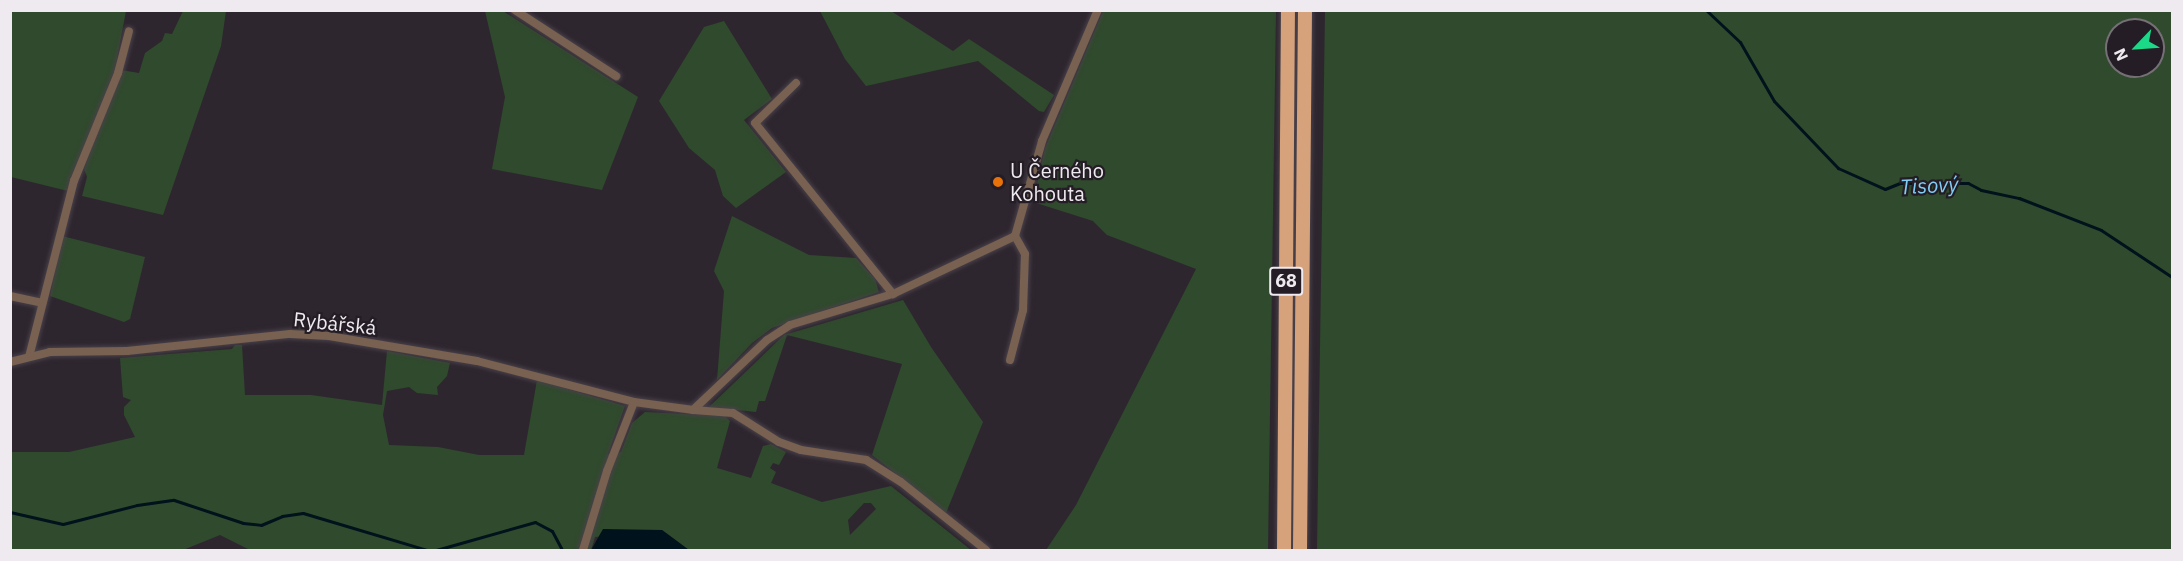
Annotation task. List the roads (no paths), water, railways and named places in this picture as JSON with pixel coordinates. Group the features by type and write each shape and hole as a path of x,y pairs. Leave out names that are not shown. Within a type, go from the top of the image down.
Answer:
{"highway":[{"name":"68","path":"1284,550 1288,10"},
{"name":"68","path":"1300,550 1305,10"}],"street":[{"path":"515,10 616,76"},
{"path":"1010,360 1023,310 1024,254 1014,236 1042,141 1098,10"},
{"path":"29,357 74,181 118,73 129,31"},
{"path":"796,83 755,123 893,294"},
{"path":"693,410 767,340 790,326 893,294 1014,236"},
{"path":"10,296 42,303"},
{"name":"Rybářská","path":"10,362 50,352 127,351 291,334 329,336 477,361 651,406 734,413 779,442 801,450 867,460 901,482 986,550"},
{"path":"584,547 607,471 634,402"}],"water":[{"path":"603,529 662,530 689,550 591,550"}],"waterway":[{"name":"Tisový","path":"1706,10 1740,42 1774,101 1838,168 1885,189 1900,183 1968,183 1981,190 2019,198 2101,230 2172,277"},
{"path":"10,512 63,524 137,505 174,500 243,523 261,525 282,516 303,513 427,550"},
{"path":"436,550 535,522 552,531 562,550"}],"place":[{"name":"U Černého Kohouta","path":"998,182"}]}
